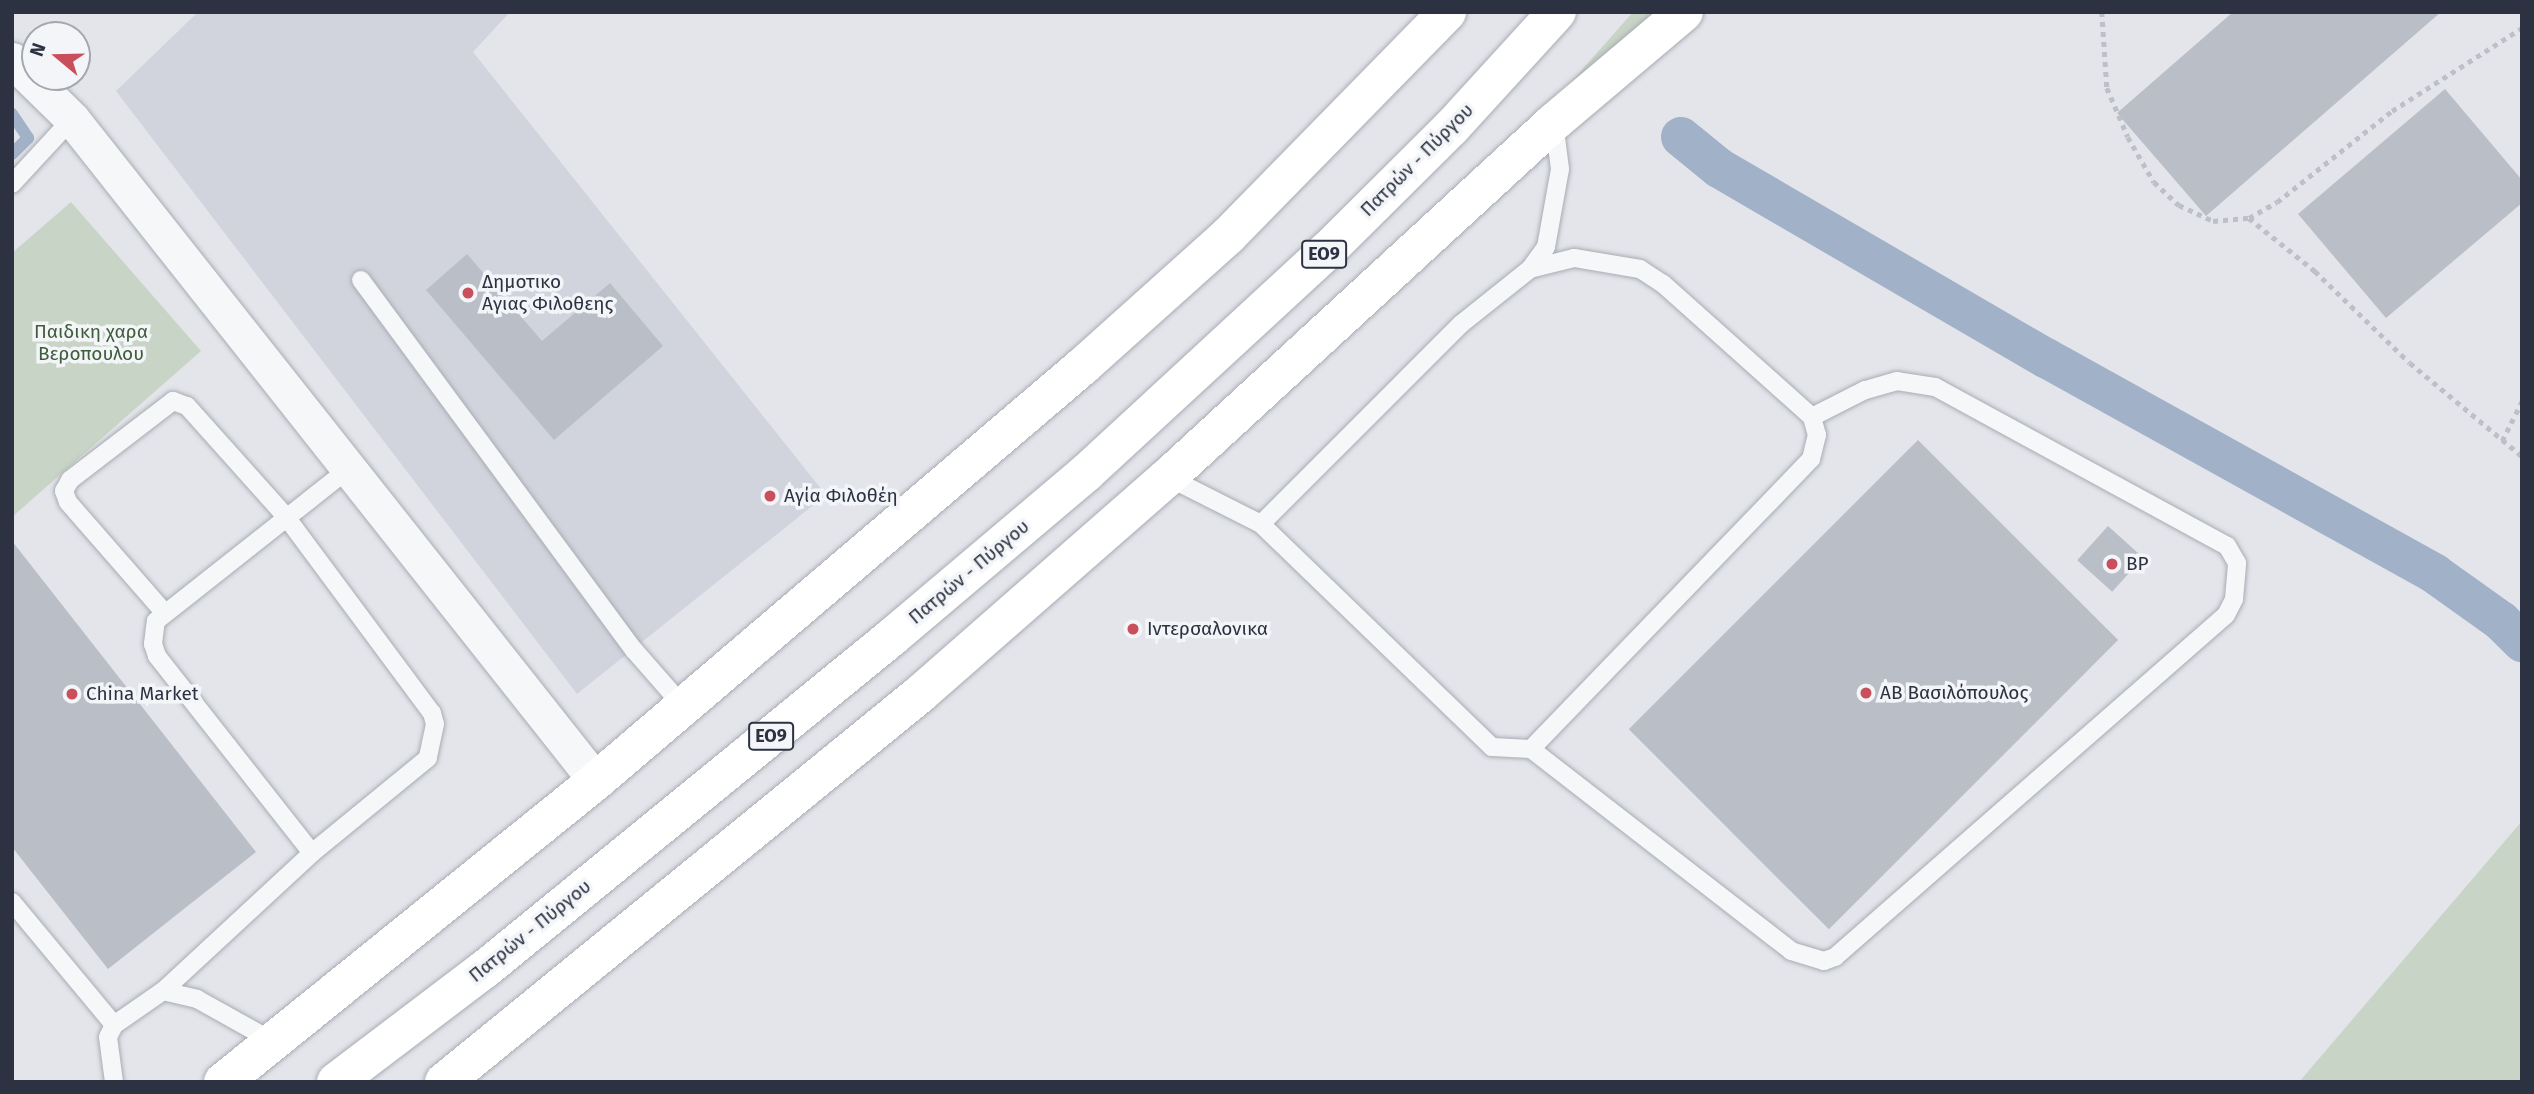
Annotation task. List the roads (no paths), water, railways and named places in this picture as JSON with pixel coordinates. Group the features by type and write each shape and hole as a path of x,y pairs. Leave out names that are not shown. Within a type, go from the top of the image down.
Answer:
{"main road":[{"path":"223,1082 596,781 1083,366 1228,236 1447,12"},
{"name":"Πατρών - Πύργου","path":"336,1082 485,969 1086,473 1327,251 1451,128 1557,12"},
{"path":"444,1082 920,694 1168,477 1553,122 1684,12"}],"street":[{"path":"12,60 72,119 351,467 596,781"}],"lane":[{"path":"12,184 72,119"},
{"path":"1261,524 1461,324 1530,269 1546,247 1558,183 1553,122"},
{"path":"1530,269 1574,258 1640,269 1663,284 1812,417 1817,435 1811,459 1531,749"},
{"path":"361,280 634,650 683,706"},
{"path":"1168,477 1261,524 1492,747 1531,749 1791,951 1824,961 1835,957 2226,615 2234,599 2237,562 2227,546 1936,387 1897,381 1865,390 1812,417"},
{"path":"114,1082 108,1037 114,1025 163,991 312,853 428,758 435,724 432,713 287,518 187,406 169,403 70,480 64,491 68,502 163,611"},
{"path":"312,853 157,656 153,633 163,611 217,575 351,467"},
{"path":"12,902 114,1025"},
{"path":"163,991 197,999 274,1042"}],"waterway":[{"path":"12,114 28,138 12,154"},
{"path":"1681,137 1719,168 2046,358 2435,574 2501,621 2522,642"}],"place":[{"name":"Δημοτικο Αγιας Φιλοθεης","path":"468,293"},
{"name":"Αγία Φιλοθέη","path":"770,496"},
{"name":"BP","path":"2112,564"},
{"name":"Ιντερσαλονικα","path":"1133,629"},
{"name":"ΑΒ Βασιλόπουλος","path":"1866,693"},
{"name":"China Market","path":"72,694"}],"park label":[{"name":"Παιδικη χαρα Βεροπουλου","path":"91,343"}]}
